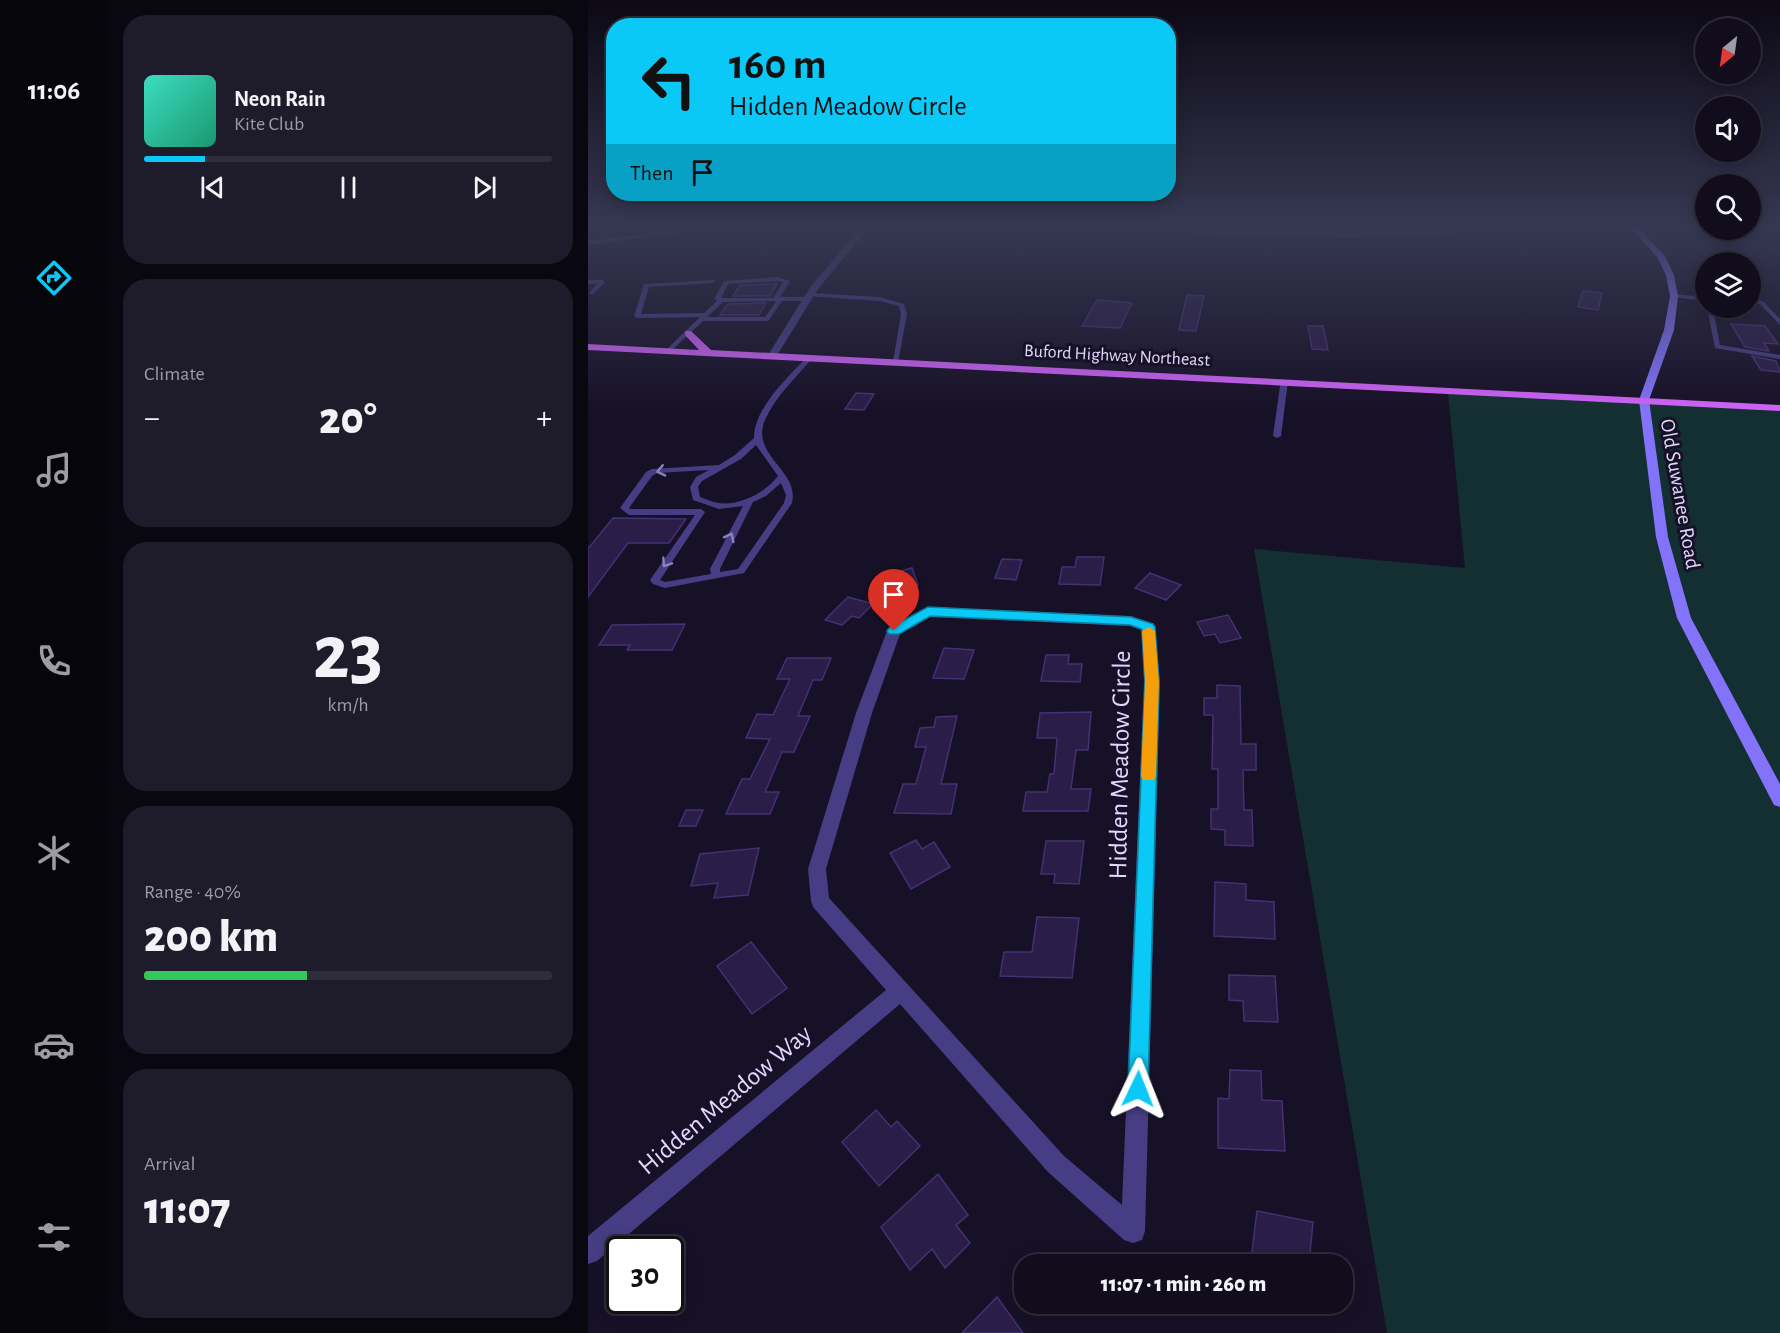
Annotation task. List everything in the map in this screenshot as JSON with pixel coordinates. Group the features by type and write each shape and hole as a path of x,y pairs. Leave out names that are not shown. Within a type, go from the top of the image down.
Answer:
{"main road":[{"path":"688,333 708,353"},
{"name":"Buford Highway Northeast","path":"588,347 1780,408"}],"street":[{"path":"773,356 817,287"},
{"name":"Old Suwanee Road","path":"1672,287 1674,296 1669,330 1644,400 1662,537 1684,618 1780,800"},
{"name":"Hidden Meadow Circle","path":"928,612 1131,621 1148,627 1151,694 1133,1231 1056,1164 899,992 820,901 817,869 864,713 894,631 928,612"},
{"name":"Hidden Meadow Way","path":"588,1252 899,992"}],"lane":[{"path":"592,293 598,287"},
{"path":"645,287 637,316 766,319 784,287"},
{"path":"723,287 717,299 777,300 809,297 879,299 902,305 904,314 896,362"},
{"path":"1674,296 1695,298"},
{"path":"668,351 721,300"},
{"path":"1761,303 1780,323"},
{"path":"1712,318 1716,347 1780,357"},
{"path":"711,504 701,512 655,580 665,585 736,572 745,567 788,503 790,495 782,476 767,457 758,439 761,421 771,403 810,357"},
{"path":"1277,436 1284,381"},
{"path":"758,439 738,457 699,479 694,487 696,498 720,506 750,500 761,496 782,476"},
{"path":"701,512 629,512 624,508 649,474 655,471 719,467"},
{"path":"716,576 715,569 750,500"}],"green space":[{"path":"1448,393 1780,410 1780,1333 1387,1333 1254,549 1465,568"}],"building":[{"path":"739,287 775,287 770,296 733,296"},
{"path":"1583,291 1602,293 1598,310 1578,307"},
{"path":"1187,295 1204,296 1196,331 1179,330"},
{"path":"1097,300 1132,303 1120,328 1082,326"},
{"path":"766,303 759,315 720,315 728,304"},
{"path":"1731,324 1765,326 1778,344 1764,343 1769,351 1745,347"},
{"path":"1308,326 1323,326 1328,350 1312,349"},
{"path":"1752,356 1776,361 1780,372 1761,370"},
{"path":"856,393 874,394 864,410 845,409"},
{"path":"613,518 686,519 669,543 628,543 588,597 588,549"},
{"path":"1077,557 1104,557 1100,585 1059,584 1062,567 1075,567"},
{"path":"1002,559 1022,560 1016,580 995,578"},
{"path":"912,568 918,585 898,590 893,573"},
{"path":"1150,573 1181,585 1166,600 1135,588"},
{"path":"848,597 873,604 859,618 852,616 842,625 825,620"},
{"path":"1228,615 1241,638 1220,643 1215,634 1204,636 1197,622"},
{"path":"685,624 672,650 627,650 630,645 599,645 612,625"},
{"path":"944,648 974,650 964,679 933,678"},
{"path":"1046,655 1069,655 1068,664 1082,664 1080,682 1041,681"},
{"path":"787,658 831,658 822,680 813,680 798,716 810,716 794,752 782,752 765,792 779,792 770,814 726,814 742,779 750,779 770,739 746,738 757,714 773,715 790,679 777,679"},
{"path":"1217,685 1240,686 1241,744 1256,744 1256,770 1243,770 1244,810 1252,810 1253,846 1225,845 1225,830 1211,829 1211,809 1218,809 1218,769 1212,769 1213,715 1204,715 1204,698 1217,698"},
{"path":"1091,712 1088,750 1076,750 1071,789 1091,789 1088,811 1023,811 1026,792 1047,792 1050,774 1054,774 1057,738 1037,738 1040,713"},
{"path":"957,716 941,784 957,784 951,814 894,813 903,784 916,784 926,747 915,747 920,728 934,727 936,717"},
{"path":"686,810 703,810 696,826 679,826"},
{"path":"916,840 922,849 934,842 950,867 911,889 890,853"},
{"path":"1046,841 1084,841 1079,884 1054,883 1055,874 1041,874"},
{"path":"759,848 748,895 714,898 718,883 691,886 700,854"},
{"path":"1215,882 1246,884 1246,900 1274,902 1275,939 1214,936"},
{"path":"1037,917 1079,918 1072,978 1000,976 1004,952 1032,952"},
{"path":"751,942 787,988 752,1014 717,966"},
{"path":"1229,975 1275,976 1278,1022 1244,1021 1243,1001 1229,1000"},
{"path":"1230,1070 1261,1071 1262,1100 1282,1101 1285,1151 1218,1148 1218,1098 1229,1099"},
{"path":"876,1110 891,1127 897,1121 920,1146 879,1186 842,1142"},
{"path":"938,1174 968,1215 956,1225 970,1243 945,1268 932,1249 910,1270 881,1227"},
{"path":"1257,1211 1313,1222 1310,1254 1252,1252"},
{"path":"997,1297 1023,1333 962,1333"}],"slow traffic":[{"path":"1148,776 1152,682 1149,631"}],"route":[{"path":"894,631 928,612 1131,621 1148,627 1152,682 1138,1089"}]}
